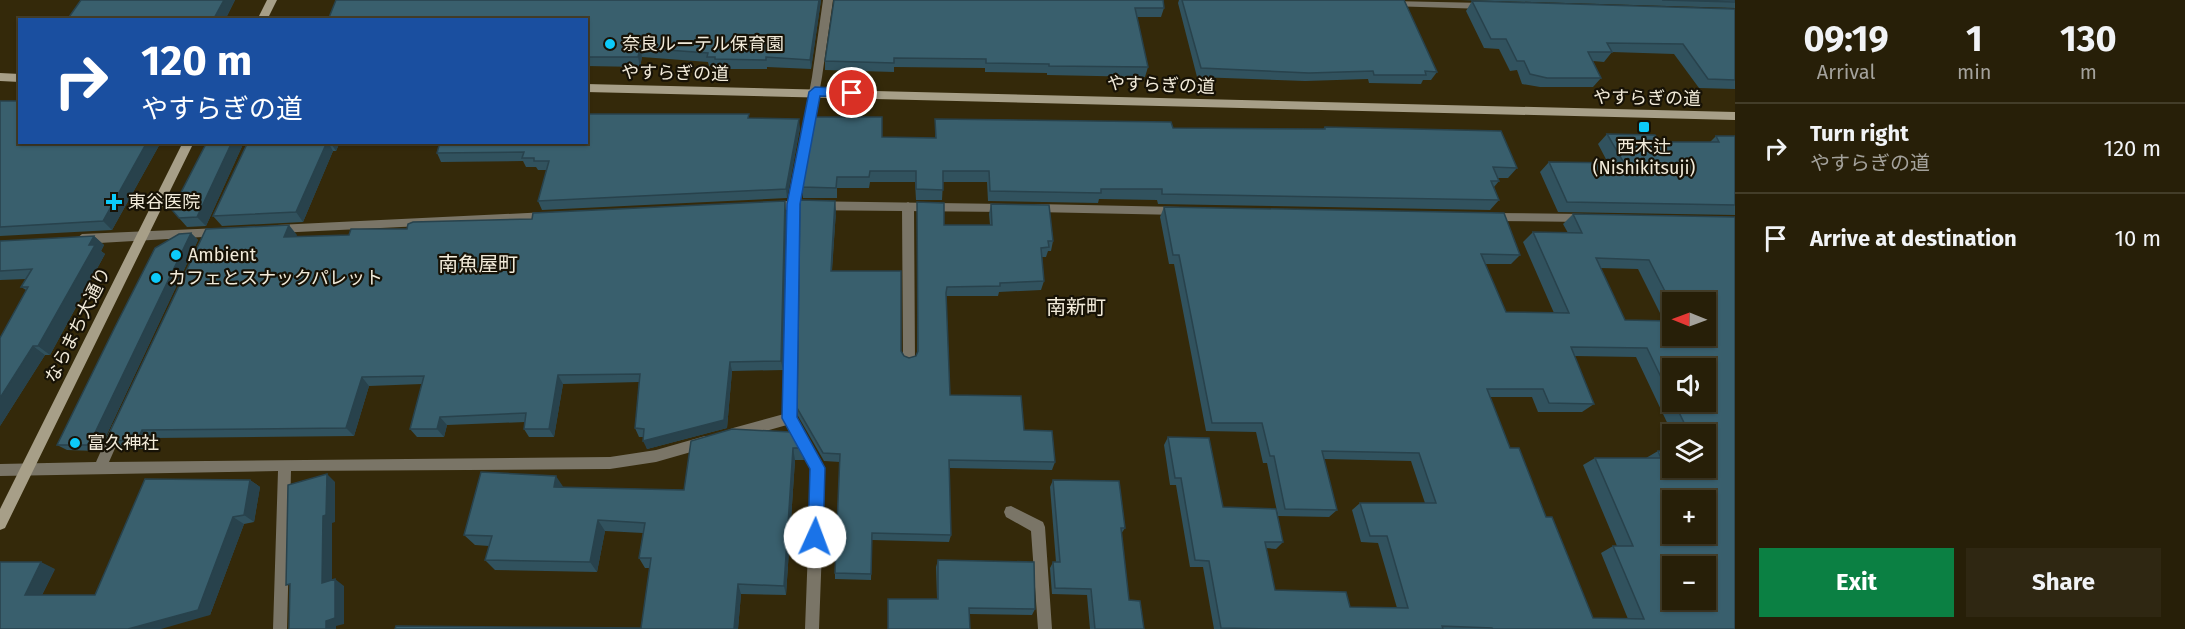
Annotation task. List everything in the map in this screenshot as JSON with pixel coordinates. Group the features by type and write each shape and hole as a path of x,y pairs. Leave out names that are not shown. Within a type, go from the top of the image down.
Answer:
{"street":[{"path":"263,18 272,0"},
{"path":"813,629 818,468 790,418 794,204 815,92 828,0"},
{"path":"1386,4 1437,3 1496,6"},
{"path":"0,77 18,78"},
{"name":"やすらぎの道","path":"588,88 815,92 1529,113 1735,116"},
{"name":"ならまち大通り","path":"0,524 188,144"},
{"path":"758,206 794,204 1196,211"},
{"path":"908,206 909,360"},
{"path":"269,229 555,215"},
{"path":"1483,216 1603,219"},
{"path":"67,239 233,231"},
{"path":"100,467 124,414"},
{"path":"0,470 28,468 52,471 100,467 610,463 656,456 790,418"},
{"path":"280,629 285,465"},
{"path":"1011,512 1038,527 1045,629"}],"building":[{"path":"81,0 224,0 214,18 69,17"},
{"path":"336,0 819,0 810,60 766,57 766,60 715,59 715,57 707,57 708,53 640,48 638,57 588,57 588,18 329,18"},
{"path":"834,0 1163,0 1164,8 1135,8 1148,67 986,63 986,59 894,58 894,63 825,61"},
{"path":"1182,0 1404,0 1437,72 1425,71 1426,75 1374,75 1373,71 1309,73 1201,68"},
{"path":"1662,0 1735,0 1735,2"},
{"path":"1472,1 1735,9 1735,80 1708,79 1683,44 1607,43 1612,52 1588,52 1601,78 1547,78 1530,74 1524,61 1517,61 1506,39 1491,39"},
{"path":"0,101 18,101 18,144 146,144 103,221 0,227"},
{"path":"588,114 749,114 748,118 799,119 786,189 538,201 549,161 522,158 524,152 437,153 439,144 588,144"},
{"path":"814,117 882,117 882,137 936,138 935,119 1171,122 1173,128 1325,129 1325,127 1501,131 1517,168 1493,167 1499,181 1491,181 1499,200 1162,194 1162,189 1101,189 1101,193 990,191 989,171 943,171 943,190 916,189 916,171 870,171 869,177 837,177 836,188 802,187"},
{"path":"1607,134 1655,135 1659,142 1719,142 1716,136 1735,136 1735,205 1567,202 1549,162 1624,163"},
{"path":"206,144 231,144 197,217 179,218 172,210"},
{"path":"247,144 326,144 296,212 213,216"},
{"path":"800,200 835,201 831,271 901,271 901,351 909,358 916,356 918,351 917,202 944,203 944,225 992,225 991,204 1049,205 1053,241 1048,241 1049,247 1041,248 1044,281 1000,283 1000,286 947,287 946,293 950,395 1021,396 1024,430 1052,431 1055,462 949,460 951,535 872,533 871,574 835,573 840,454 823,453 797,408"},
{"path":"785,201 781,361 730,362 724,420 643,441 644,429 635,428 640,374 558,375 549,429 524,429 526,413 440,417 437,429 410,429 424,376 362,377 346,428 142,430 137,441 106,440 206,229 289,225 284,237 349,235 351,229 407,229 408,224 413,222 532,219 533,213"},
{"path":"1164,207 1504,213 1520,255 1481,254 1506,312 1569,313 1533,232 1582,233 1573,214 1735,217 1735,629 1493,629 1442,626 1443,629 1221,628 1209,561 1195,560 1181,478 1175,478 1168,437 1209,438 1223,507 1276,509 1283,542 1265,542 1275,590 1346,592 1350,607 1408,608 1387,536 1370,536 1360,503 1436,503 1419,453 1322,451 1337,510 1285,509 1274,456 1270,456 1262,423 1212,423 1179,255 1173,255","holes":["1571,347 1647,348 1662,379 1662,358 1716,358 1716,412 1679,412 1685,424 1716,424 1716,478 1662,478 1662,451 1658,451 1661,458 1595,458 1633,546 1613,546 1644,619 1593,618 1552,517 1546,517 1519,448 1510,448 1487,389 1543,389 1549,403 1594,404"]},
{"path":"191,233 91,441 87,445 57,445 155,248 179,234"},
{"path":"94,236 89,245 95,245 38,346 33,346 0,398 0,338 28,287 21,287 32,269 0,271 0,241"},
{"path":"732,429 791,432 792,429 802,448 793,448 784,586 738,584 734,629 395,629 396,626 641,628 651,558 639,558 645,523 598,520 590,562 485,560 492,536 464,535 481,472 556,476 554,487 684,490 691,441"},
{"path":"327,474 326,515 323,516 322,583 335,579 335,618 326,621 326,629 289,629 290,584 286,585 288,485"},
{"path":"145,479 250,480 244,515 233,517 198,610 128,629 0,629 0,562 41,562 25,595 95,595"},
{"path":"1053,480 1119,481 1125,528 1121,528 1129,600 1140,601 1144,629 1095,629 1091,589 1055,588 1053,562 1060,562"},
{"path":"938,560 1034,562 1035,609 969,608 970,629 888,629 888,599 938,599"}],"place":[{"name":"奈良ルーテル保育園","path":"610,44"},
{"name":"西木辻 (Nishikitsuji)","path":"1644,127"},
{"name":"東谷医院","path":"114,202"},
{"name":"Ambient","path":"176,255"},
{"name":"カフェとスナックパレット","path":"156,278"},
{"name":"富久神社","path":"75,443"}],"district":[{"name":"南魚屋町","path":"478,264"},
{"name":"南新町","path":"1076,307"}],"route":[{"path":"815,537 818,468 790,418 794,204 815,92 852,93"}]}
